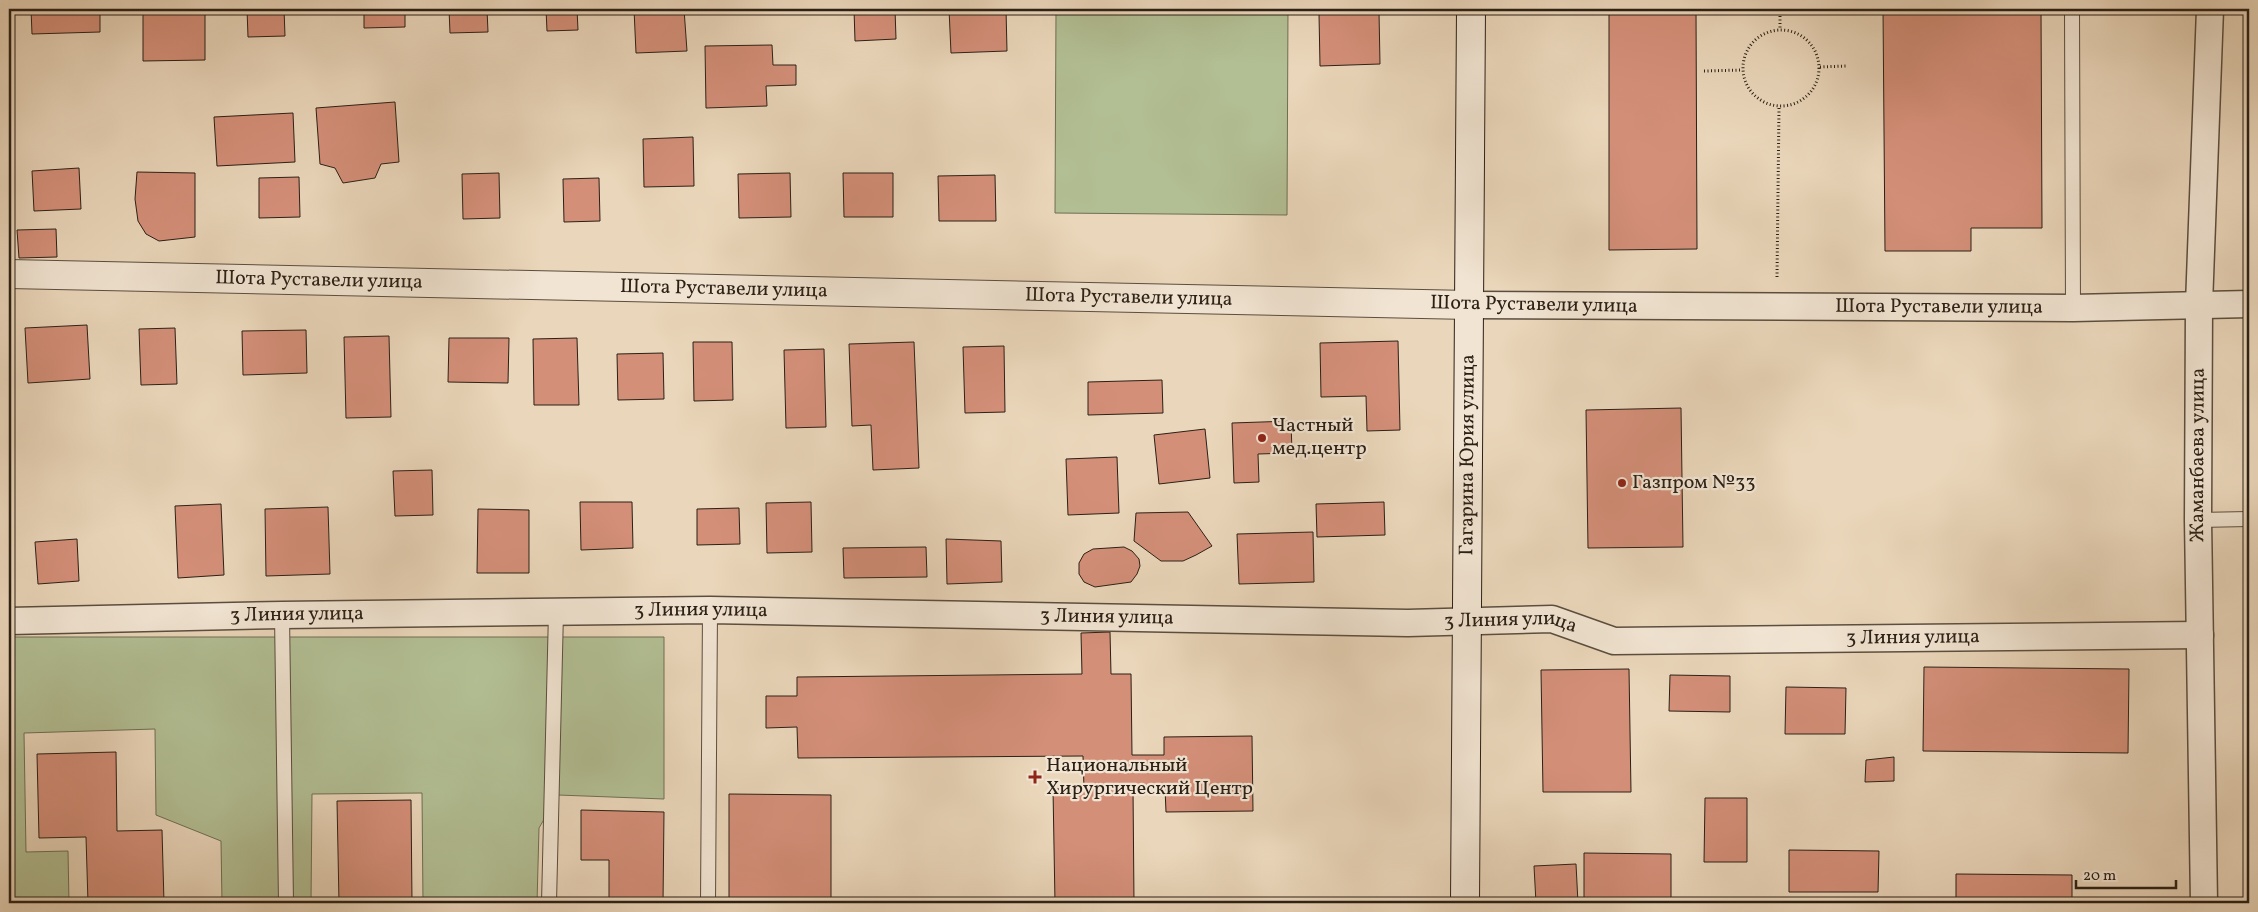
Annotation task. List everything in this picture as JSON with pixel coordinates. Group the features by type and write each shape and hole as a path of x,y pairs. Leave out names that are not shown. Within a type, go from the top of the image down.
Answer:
{"street":[{"name":"Гагарина Юрия улица","path":"1465,903 1470,305 1470,9"},
{"name":"Жаманбаева улица","path":"2204,903 2198,520 2199,305 2210,9"},
{"name":"Шота Руставели улица","path":"9,274 1470,305 2073,308 2249,304"},
{"name":"3 Линия улица","path":"9,621 282,615 710,610 1398,623 1552,619 1614,641 2200,635"}],"lane":[{"path":"2072,9 2073,308"},
{"path":"2198,520 2249,519"},
{"path":"708,903 710,610"},
{"path":"549,903 556,612"},
{"path":"282,615 286,903"}],"path":[{"path":"1780,9 1780,29"},
{"path":"1780,29 1800,34 1815,48 1820,67 1815,88 1800,103 1779,107 1761,102 1748,88 1742,70 1747,50 1760,35 1780,29"},
{"path":"1820,67 1847,66"},
{"path":"1704,71 1742,70"},
{"path":"1776,307 1779,107"}],"green space":[{"path":"1056,9 1288,9 1287,215 1055,213"},
{"path":"9,637 664,637 664,799 558,795 539,828 537,903 423,903 422,793 312,794 311,903 222,903 221,841 156,815 155,729 24,733 26,852 68,851 69,903 9,903"}],"building":[{"path":"31,9 100,9 100,32 32,34"},
{"path":"143,9 205,9 205,60 143,61"},
{"path":"247,9 284,9 285,36 248,37"},
{"path":"364,9 405,9 405,27 364,28"},
{"path":"449,9 487,9 488,32 450,33"},
{"path":"546,9 577,9 578,30 547,31"},
{"path":"634,9 684,9 687,51 636,53"},
{"path":"854,9 895,9 896,39 855,41"},
{"path":"949,9 1006,9 1007,51 951,53"},
{"path":"1609,9 1696,9 1697,249 1609,250"},
{"path":"1883,9 2041,9 2042,228 1971,228 1971,251 1885,251"},
{"path":"1379,12 1380,64 1320,66 1319,14"},
{"path":"772,45 773,65 796,65 796,85 766,86 767,106 706,108 705,46"},
{"path":"395,102 399,162 381,164 375,178 343,183 335,168 320,164 316,108"},
{"path":"293,113 295,162 217,166 214,117"},
{"path":"693,137 694,186 644,187 643,139"},
{"path":"79,168 81,209 34,211 32,171"},
{"path":"137,172 195,173 195,237 159,241 146,234 138,221 135,199"},
{"path":"499,173 500,218 463,219 462,174"},
{"path":"790,173 791,217 739,218 738,174"},
{"path":"843,173 893,173 893,217 844,217"},
{"path":"995,175 996,221 939,221 938,176"},
{"path":"299,177 300,217 259,218 259,178"},
{"path":"599,178 600,221 564,222 563,179"},
{"path":"56,229 57,257 19,258 17,230"},
{"path":"87,325 90,379 28,383 25,328"},
{"path":"175,328 177,384 141,385 139,329"},
{"path":"306,330 307,373 243,375 242,331"},
{"path":"389,336 391,417 346,418 344,337"},
{"path":"449,338 509,338 508,383 448,382"},
{"path":"577,338 579,405 534,405 533,339"},
{"path":"1398,341 1400,430 1367,431 1366,396 1321,397 1320,343"},
{"path":"693,342 732,342 733,400 694,401"},
{"path":"914,342 919,468 873,470 871,425 852,426 849,344"},
{"path":"1004,346 1005,412 965,413 963,347"},
{"path":"824,349 826,427 786,428 784,350"},
{"path":"663,353 664,399 618,400 617,354"},
{"path":"1162,380 1163,413 1088,415 1088,382"},
{"path":"1681,408 1683,547 1588,548 1586,410"},
{"name":"Частный мед.центр","path":"1291,421 1292,453 1258,454 1259,482 1234,483 1232,423"},
{"path":"1205,429 1210,478 1159,484 1154,435"},
{"path":"1117,457 1119,513 1068,515 1066,459"},
{"path":"432,470 433,515 395,516 393,471"},
{"path":"580,502 632,502 633,548 581,550"},
{"path":"811,502 812,552 767,553 766,503"},
{"path":"1384,502 1385,535 1317,537 1316,504"},
{"path":"221,504 224,575 178,578 175,506"},
{"path":"328,507 330,574 266,576 265,509"},
{"path":"739,508 740,544 697,545 697,509"},
{"path":"478,509 529,510 529,573 477,573"},
{"path":"1188,512 1212,546 1196,555 1183,561 1161,561 1134,541 1136,513"},
{"path":"1313,532 1314,582 1239,584 1237,534"},
{"path":"77,539 79,581 38,584 35,542"},
{"path":"946,539 1001,541 1002,582 947,584"},
{"path":"926,547 927,577 844,578 843,548"},
{"path":"1124,547 1132,551 1139,559 1140,566 1131,582 1095,587 1084,582 1079,574 1079,563 1084,554 1093,549"},
{"path":"1110,632 1111,674 1131,674 1132,755 1164,755 1164,737 1252,736 1253,811 1166,812 1165,788 1133,788 1134,903 1055,903 1053,789 1084,789 1083,756 798,758 797,727 766,728 766,696 797,696 797,677 1082,674 1081,633"},
{"path":"1924,667 2129,669 2128,753 1923,751"},
{"path":"1629,669 1631,792 1543,792 1541,670"},
{"path":"1670,675 1730,676 1730,712 1669,711"},
{"path":"1786,687 1846,688 1845,734 1785,734"},
{"path":"116,752 117,831 162,830 164,903 88,903 86,837 39,838 37,754"},
{"path":"1894,757 1894,781 1865,782 1866,760"},
{"path":"729,794 831,795 831,903 729,903"},
{"path":"1705,798 1747,798 1747,862 1704,862"},
{"path":"411,800 412,903 339,903 337,801"},
{"path":"581,810 664,812 663,903 609,903 609,860 581,860"},
{"path":"1789,850 1879,851 1878,892 1789,892"},
{"path":"1584,853 1671,854 1671,900 1584,899"},
{"path":"1576,864 1578,903 1536,903 1534,866"},
{"path":"1956,874 2072,875 2072,903 1956,903"}],"place":[{"name":"Частный мед.центр","path":"1262,438"},
{"name":"Газпром №33","path":"1622,483"},
{"name":"Национальный Хирургический Центр","path":"1035,777"}]}
